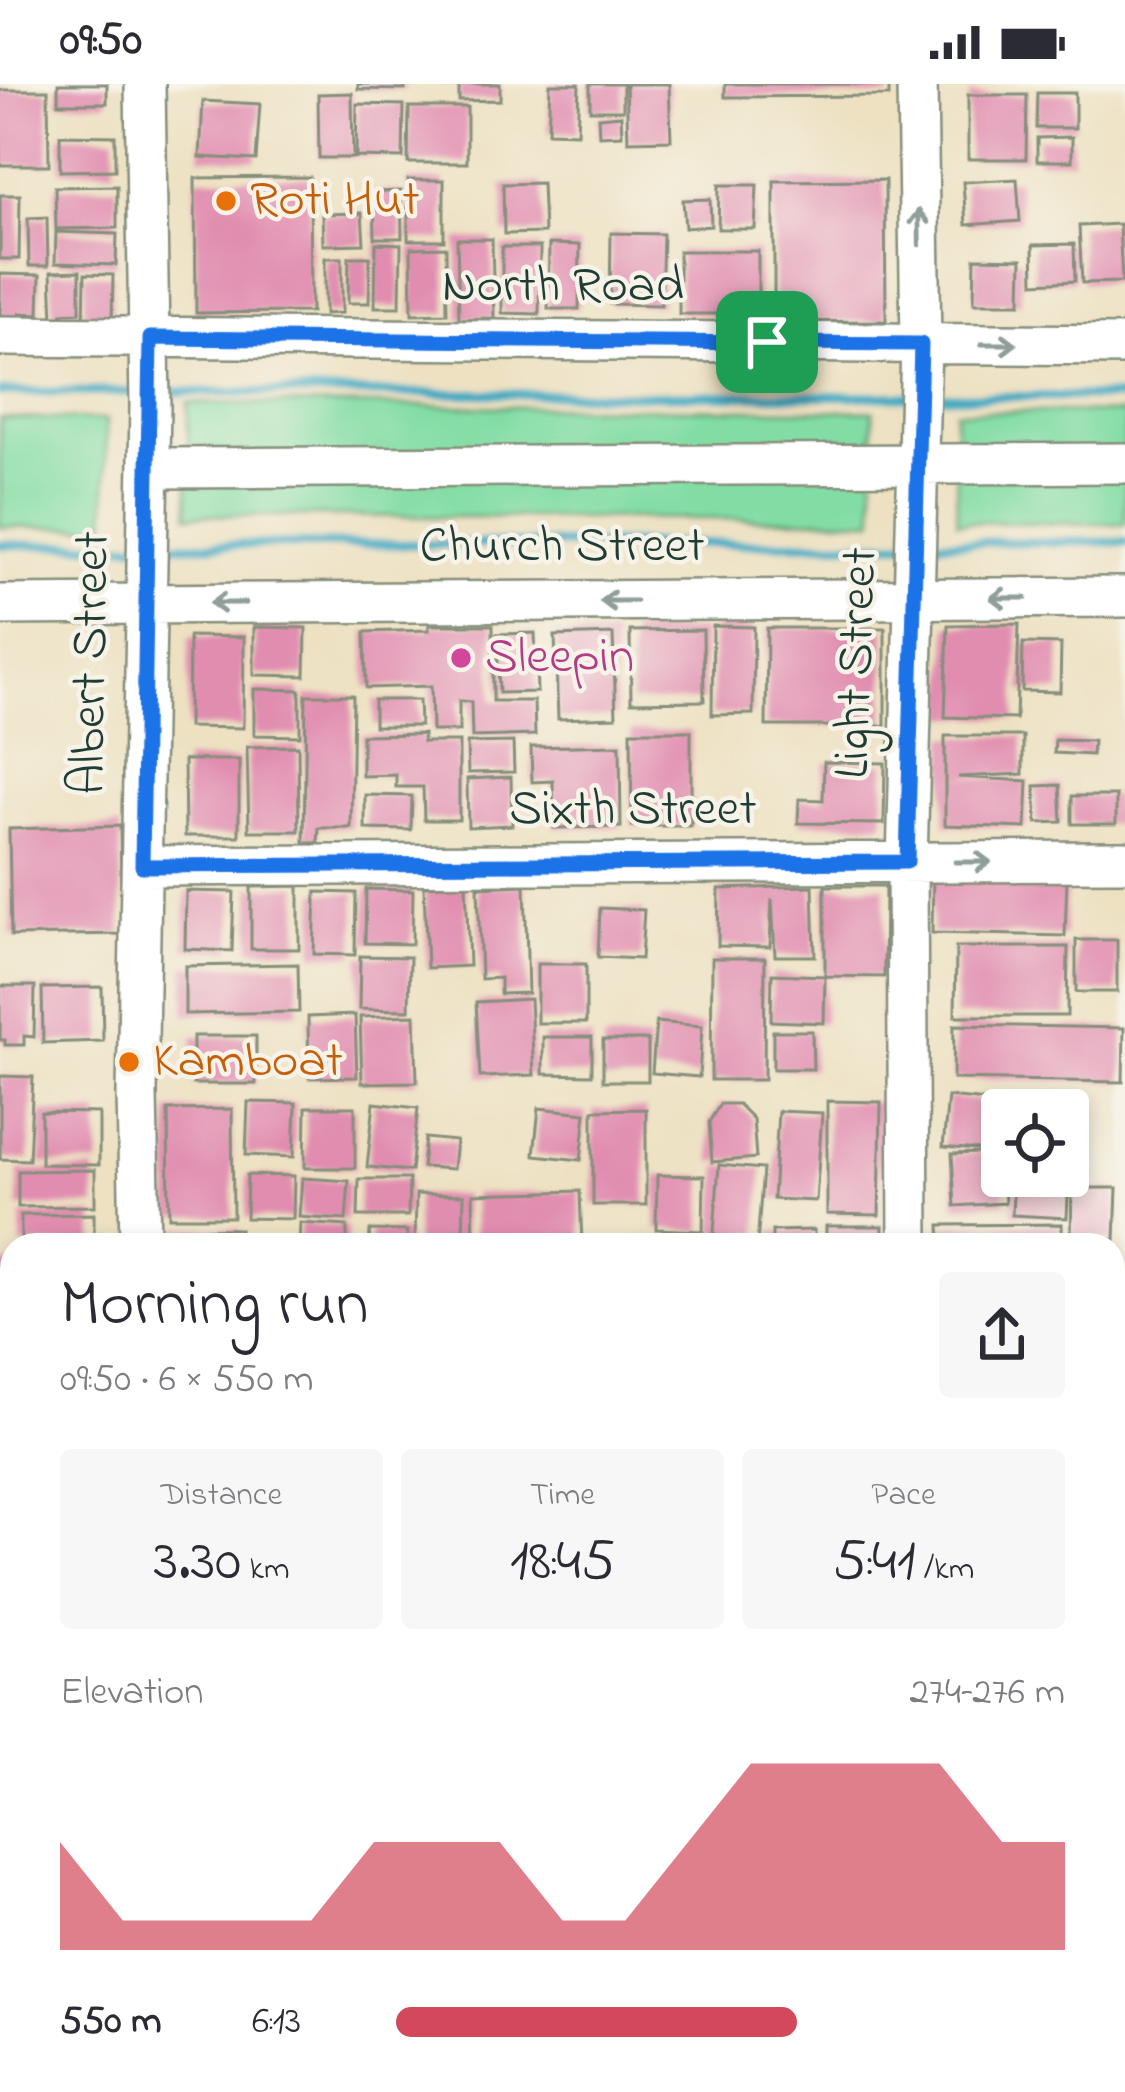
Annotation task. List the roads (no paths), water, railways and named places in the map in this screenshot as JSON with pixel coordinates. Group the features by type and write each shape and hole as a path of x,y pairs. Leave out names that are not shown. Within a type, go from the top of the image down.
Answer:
{"street":[{"name":"Albert Street","path":"140,1233 137,1094 150,468 146,84"},
{"name":"Light Street","path":"908,1233 907,862 921,344 916,84"},
{"name":"North Road","path":"0,336 1125,345"},
{"path":"150,468 1125,463"},
{"name":"Church Street","path":"0,605 1125,597"},
{"name":"Sixth Street","path":"142,866 1125,861"}],"waterway":[{"path":"0,392 139,392"},
{"path":"161,392 913,396"},
{"path":"929,396 1125,397"},
{"path":"923,542 1125,542"},
{"path":"155,545 907,543"},
{"path":"0,545 139,545"}],"place":[{"name":"Roti Hut","path":"226,201"},
{"name":"Sleepin","path":"461,658"},
{"name":"Kamboat","path":"129,1062"}]}
